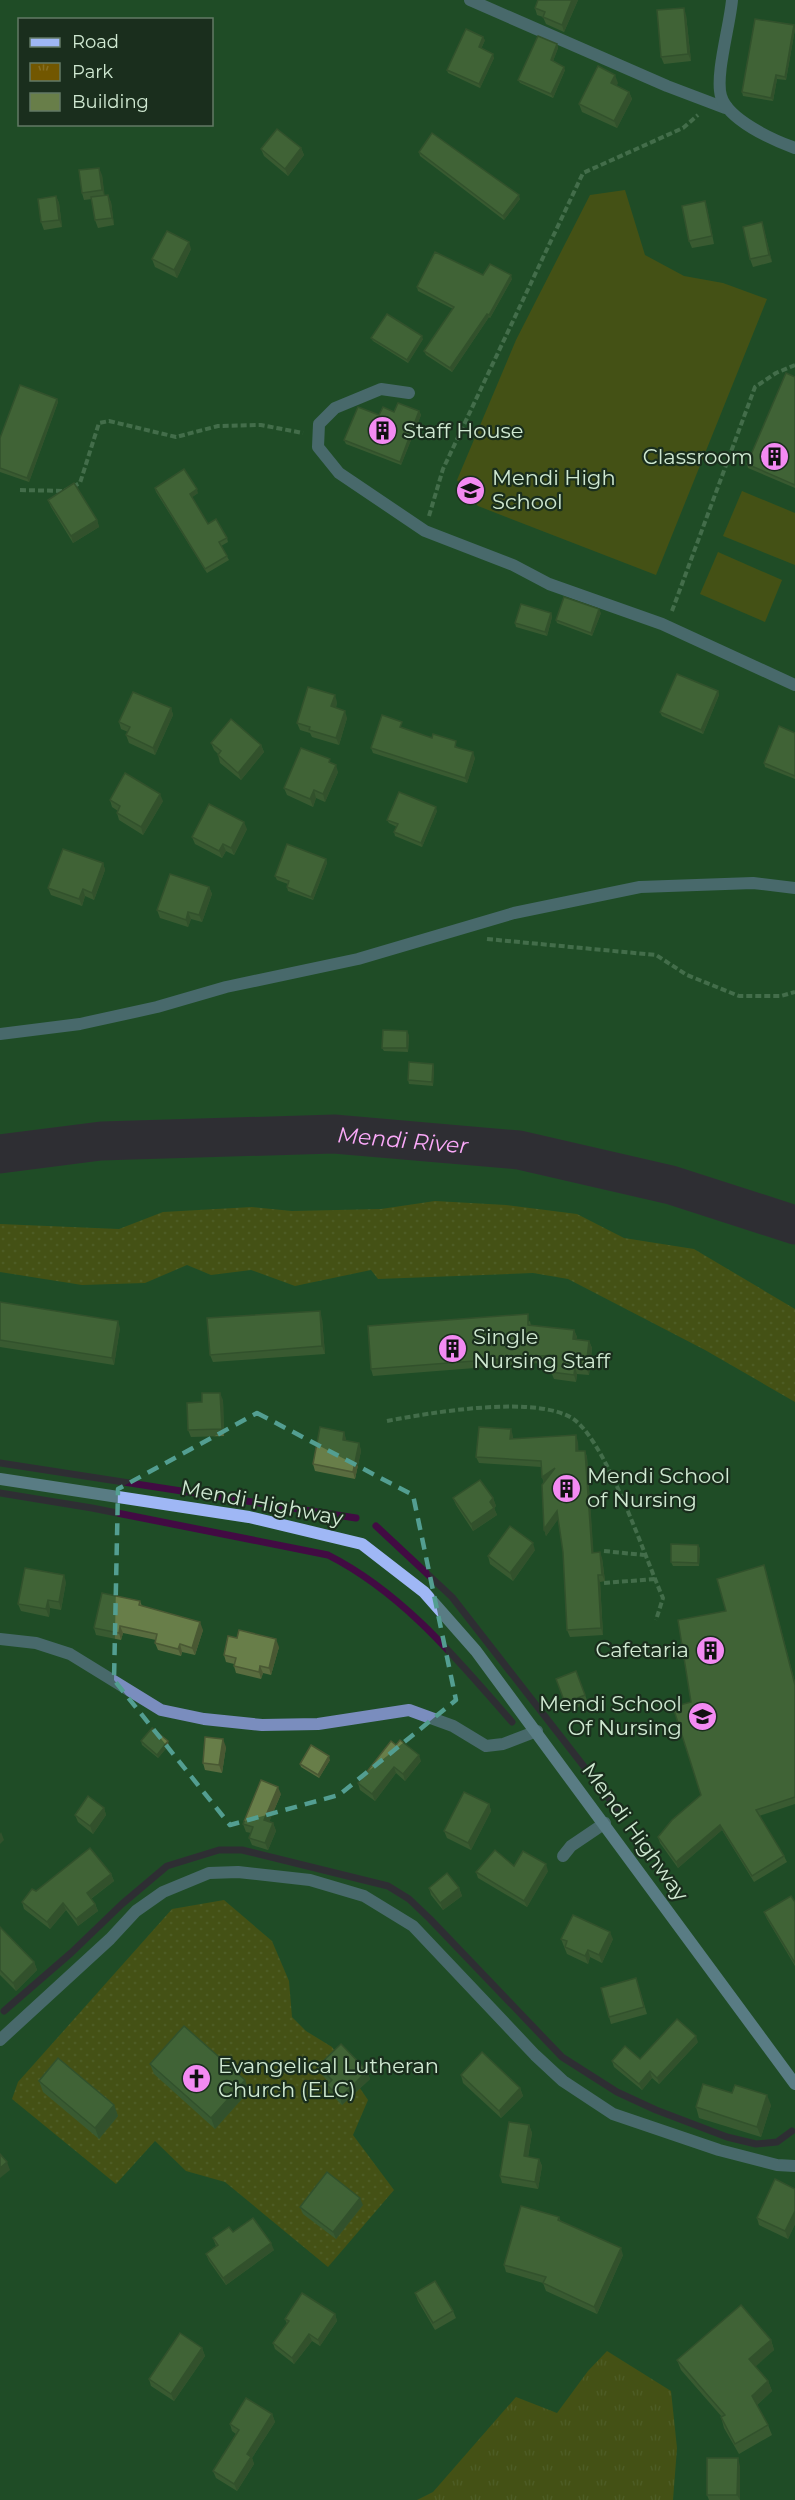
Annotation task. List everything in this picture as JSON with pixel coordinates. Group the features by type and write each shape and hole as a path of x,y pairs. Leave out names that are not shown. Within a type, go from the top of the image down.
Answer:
{"main road":[{"name":"Mendi Highway","path":"0,1479 249,1516 362,1544 424,1592 476,1651 605,1823 795,2084"}],"street":[{"path":"470,0 667,86 725,108 726,106"},
{"path":"732,0 730,24 721,65 721,96 726,106 746,123 774,140 795,148"},
{"path":"409,393 381,389 335,408 319,424 318,447 339,473 425,531 513,565 549,584 669,627 795,685"},
{"path":"0,1034 80,1024 135,1012 226,987 358,959 514,913 640,888 753,883 795,888"},
{"path":"0,1639 36,1643 70,1654 161,1710 204,1719 262,1725 318,1724 409,1710 453,1726 486,1746 503,1744 537,1731"},
{"path":"563,1856 571,1846 605,1823"},
{"path":"0,2040 110,1939 136,1911 163,1892 208,1873 238,1872 310,1880 364,1896 413,1926 535,2055 563,2081 613,2114 719,2150 795,2166"}],"path":[{"path":"425,531 443,469 583,173 683,128 712,103"},
{"path":"669,627 674,603 755,387 776,373 795,365"},
{"path":"20,490 64,491 80,483 99,423 108,421 176,437 218,426 261,425 318,436"},
{"path":"486,939 656,955 687,975 739,996 781,996 795,992"},
{"path":"387,1421 468,1408 510,1407 556,1412 575,1420 603,1457 663,1598 656,1620"},
{"path":"604,1551 645,1555"},
{"path":"604,1583 655,1579"}],"highlighted area":[{"path":"257,1413 413,1495 456,1700 339,1795 230,1825 114,1680 118,1489"}],"green space":[{"path":"625,190 645,255 684,276 723,283 767,299 656,575 478,506 457,480 516,340 590,195"},
{"path":"742,491 795,513 795,565 723,536"},
{"path":"718,552 782,580 765,622 700,594"},
{"path":"435,1201 506,1205 577,1214 624,1238 694,1249 795,1309 795,1402 705,1350 568,1279 533,1273 378,1279 371,1270 295,1286 251,1270 211,1275 187,1265 145,1283 82,1285 0,1272 0,1224 119,1229 163,1212 252,1207 292,1211 381,1209"},
{"path":"224,1900 272,1941 289,1981 292,2017 306,2031 332,2047 368,2100 353,2135 394,2190 328,2267 225,2182 186,2171 155,2141 116,2184 12,2099 18,2082 172,1909"},
{"path":"607,2351 671,2391 677,2448 673,2500 417,2500 433,2492 516,2397 557,2413 588,2371"}],"building":[{"path":"538,0 572,0 562,25 543,17 545,12 535,8"},
{"path":"684,8 688,54 661,57 657,10"},
{"path":"755,19 794,25 785,77 776,75 771,98 742,92"},
{"path":"466,29 483,37 479,47 493,54 479,84 447,70"},
{"path":"538,36 557,44 551,60 564,67 551,94 518,80"},
{"path":"598,66 615,75 611,83 629,92 614,121 579,104"},
{"path":"277,129 301,148 285,169 261,149"},
{"path":"432,133 519,195 503,216 419,152"},
{"path":"99,168 102,190 82,193 79,170"},
{"path":"108,195 112,218 95,220 91,197"},
{"path":"56,196 59,220 41,222 38,199"},
{"path":"705,201 712,236 689,241 682,206"},
{"path":"762,222 769,255 750,259 743,227"},
{"path":"167,231 189,242 174,270 152,259"},
{"path":"435,252 483,275 490,264 511,275 489,315 487,314 450,368 424,351 454,307 417,287"},
{"path":"387,314 422,336 407,360 371,338"},
{"path":"786,373 795,377 795,485 747,464"},
{"path":"20,385 57,399 27,478 0,468 0,438"},
{"name":"Staff House","path":"398,403 419,411 400,462 344,440 358,407 379,415 383,407 394,412"},
{"path":"184,469 197,489 190,494 208,524 216,519 227,538 219,542 227,556 205,569 155,488"},
{"path":"74,483 97,520 71,536 48,500"},
{"path":"564,597 599,609 591,633 556,620"},
{"path":"521,604 551,613 545,632 515,623"},
{"path":"677,674 718,691 701,730 660,712"},
{"path":"308,687 335,695 331,706 345,711 336,738 309,730 310,727 297,723"},
{"path":"133,692 171,708 153,748 126,735 130,727 119,722"},
{"path":"382,715 402,722 400,727 432,738 433,734 456,741 455,747 473,752 465,778 371,748"},
{"path":"231,719 261,745 238,773 218,755 221,751 211,743"},
{"path":"779,726 795,733 795,776 764,763"},
{"path":"301,748 330,759 329,762 336,765 323,794 314,790 310,799 284,788"},
{"path":"125,773 160,794 141,827 117,813 120,806 110,800"},
{"path":"399,792 436,807 421,843 394,832 398,824 387,820"},
{"path":"209,804 244,822 231,848 223,844 219,851 192,837"},
{"path":"287,844 326,859 311,897 287,887 289,881 275,876"},
{"path":"63,849 103,863 92,893 83,889 79,899 48,888"},
{"path":"170,874 209,887 199,915 188,912 186,920 157,910"},
{"path":"383,1030 407,1031 407,1048 382,1048"},
{"path":"409,1062 433,1064 432,1082 408,1080"},
{"path":"0,1302 118,1321 112,1358 0,1340"},
{"path":"320,1311 322,1346 210,1355 207,1318"},
{"name":"Single Nursing Staff","path":"528,1314 528,1325 574,1330 573,1339 589,1341 586,1367 575,1366 574,1375 551,1372 553,1355 371,1369 368,1326"},
{"path":"202,1393 220,1393 222,1429 188,1430 187,1403 202,1402"},
{"path":"320,1427 344,1432 343,1440 359,1443 353,1472 313,1464"},
{"path":"479,1427 511,1429 510,1439 576,1435 576,1451 585,1451 592,1553 600,1552 602,1575 598,1575 601,1628 567,1630 563,1552 557,1511 544,1529 542,1485 555,1468 542,1477 541,1461 476,1457"},
{"path":"480,1480 493,1498 490,1502 494,1508 471,1524 453,1498"},
{"path":"510,1526 533,1543 510,1573 488,1556"},
{"path":"671,1544 698,1545 698,1563 671,1562"},
{"path":"764,1565 795,1685 795,1797 756,1810 784,1856 752,1876 720,1825 676,1862 658,1837 672,1820 701,1795 673,1707 691,1702 678,1620 726,1611 717,1579"},
{"path":"25,1568 64,1575 59,1602 48,1600 46,1609 18,1604"},
{"path":"102,1593 140,1601 139,1605 200,1622 192,1648 180,1644 178,1649 155,1643 157,1634 120,1626 119,1633 94,1628"},
{"path":"239,1630 276,1639 269,1668 260,1666 259,1672 234,1666 236,1658 224,1655 228,1636 237,1638"},
{"path":"576,1671 585,1695 565,1703 556,1679"},
{"path":"152,1728 168,1741 157,1755 141,1741"},
{"path":"205,1737 223,1739 219,1765 203,1763"},
{"path":"400,1740 419,1755 403,1774 394,1767 372,1794 358,1783 391,1741 396,1745"},
{"path":"311,1745 329,1756 318,1775 300,1764"},
{"path":"261,1780 278,1787 264,1820 273,1823 265,1843 249,1838 253,1827 243,1824"},
{"path":"464,1792 489,1804 468,1843 444,1831"},
{"path":"88,1796 104,1808 90,1826 75,1815"},
{"path":"90,1848 111,1874 87,1893 95,1904 76,1919 63,1903 47,1922 22,1902 32,1889 36,1891"},
{"path":"495,1850 514,1866 523,1851 546,1864 524,1901 476,1872"},
{"path":"447,1873 459,1888 440,1903 429,1888"},
{"path":"791,1896 795,1902 795,1963 764,1912"},
{"path":"573,1915 610,1932 599,1955 588,1950 585,1956 565,1947 567,1941 561,1939"},
{"path":"0,1927 34,1962 13,1983 0,1970"},
{"path":"636,1978 644,2007 609,2017 601,1988"},
{"path":"677,2019 696,2036 657,2078 650,2071 639,2084 612,2061 625,2046 640,2059"},
{"name":"Evangelical Lutheran Church (ELC)","path":"184,2026 245,2080 211,2118 150,2064"},
{"path":"341,2044 367,2071 340,2098 327,2085 332,2080 318,2066"},
{"path":"482,2052 520,2088 499,2111 461,2075"},
{"path":"58,2058 114,2105 95,2128 39,2081"},
{"path":"703,2084 732,2093 735,2085 767,2095 757,2127 696,2107"},
{"path":"509,2122 529,2125 524,2156 539,2159 535,2182 500,2176"},
{"path":"0,2154 7,2162 0,2168"},
{"path":"327,2172 360,2198 333,2232 300,2207"},
{"path":"775,2179 795,2189 795,2211 785,2231 757,2218"},
{"path":"521,2206 559,2217 558,2220 621,2248 594,2307 543,2283 546,2277 504,2265"},
{"path":"253,2218 271,2243 223,2278 206,2254 218,2245 213,2238 229,2227 233,2232"},
{"path":"435,2281 453,2311 433,2323 415,2293"},
{"path":"302,2293 335,2314 318,2340 309,2334 292,2358 273,2343 289,2321 285,2319"},
{"path":"741,2305 771,2340 749,2359 768,2381 752,2396 768,2425 735,2444 721,2417 725,2415 677,2360"},
{"path":"180,2333 202,2348 171,2394 149,2379"},
{"path":"246,2398 272,2414 247,2454 251,2457 234,2484 213,2471 239,2430 230,2424"},
{"path":"707,2458 738,2458 737,2495 707,2495"}],"waterway":[{"name":"Mendi River","path":"0,1154 101,1141 334,1134 519,1150 671,1185 795,1225"},
{"path":"0,1463 356,1518"},
{"path":"0,1493 92,1508 328,1555 381,1588 405,1608 449,1651 512,1722"},
{"path":"376,1526 452,1597 621,1814"},
{"path":"4,2011 167,1866 219,1850 242,1850 388,1886 409,1899 562,2057 617,2092 656,2110 727,2137 756,2144 777,2142 792,2131"}],"place":[{"name":"Staff House","path":"382,431"},
{"name":"Classroom","path":"774,457"},
{"name":"Mendi High School","path":"471,490"},
{"name":"Single Nursing Staff","path":"452,1349"},
{"name":"Mendi School of Nursing","path":"566,1488"},
{"name":"Cafetaria","path":"710,1650"},
{"name":"Mendi School Of Nursing","path":"703,1716"},
{"name":"Evangelical Lutheran Church (ELC)","path":"197,2078"}]}
